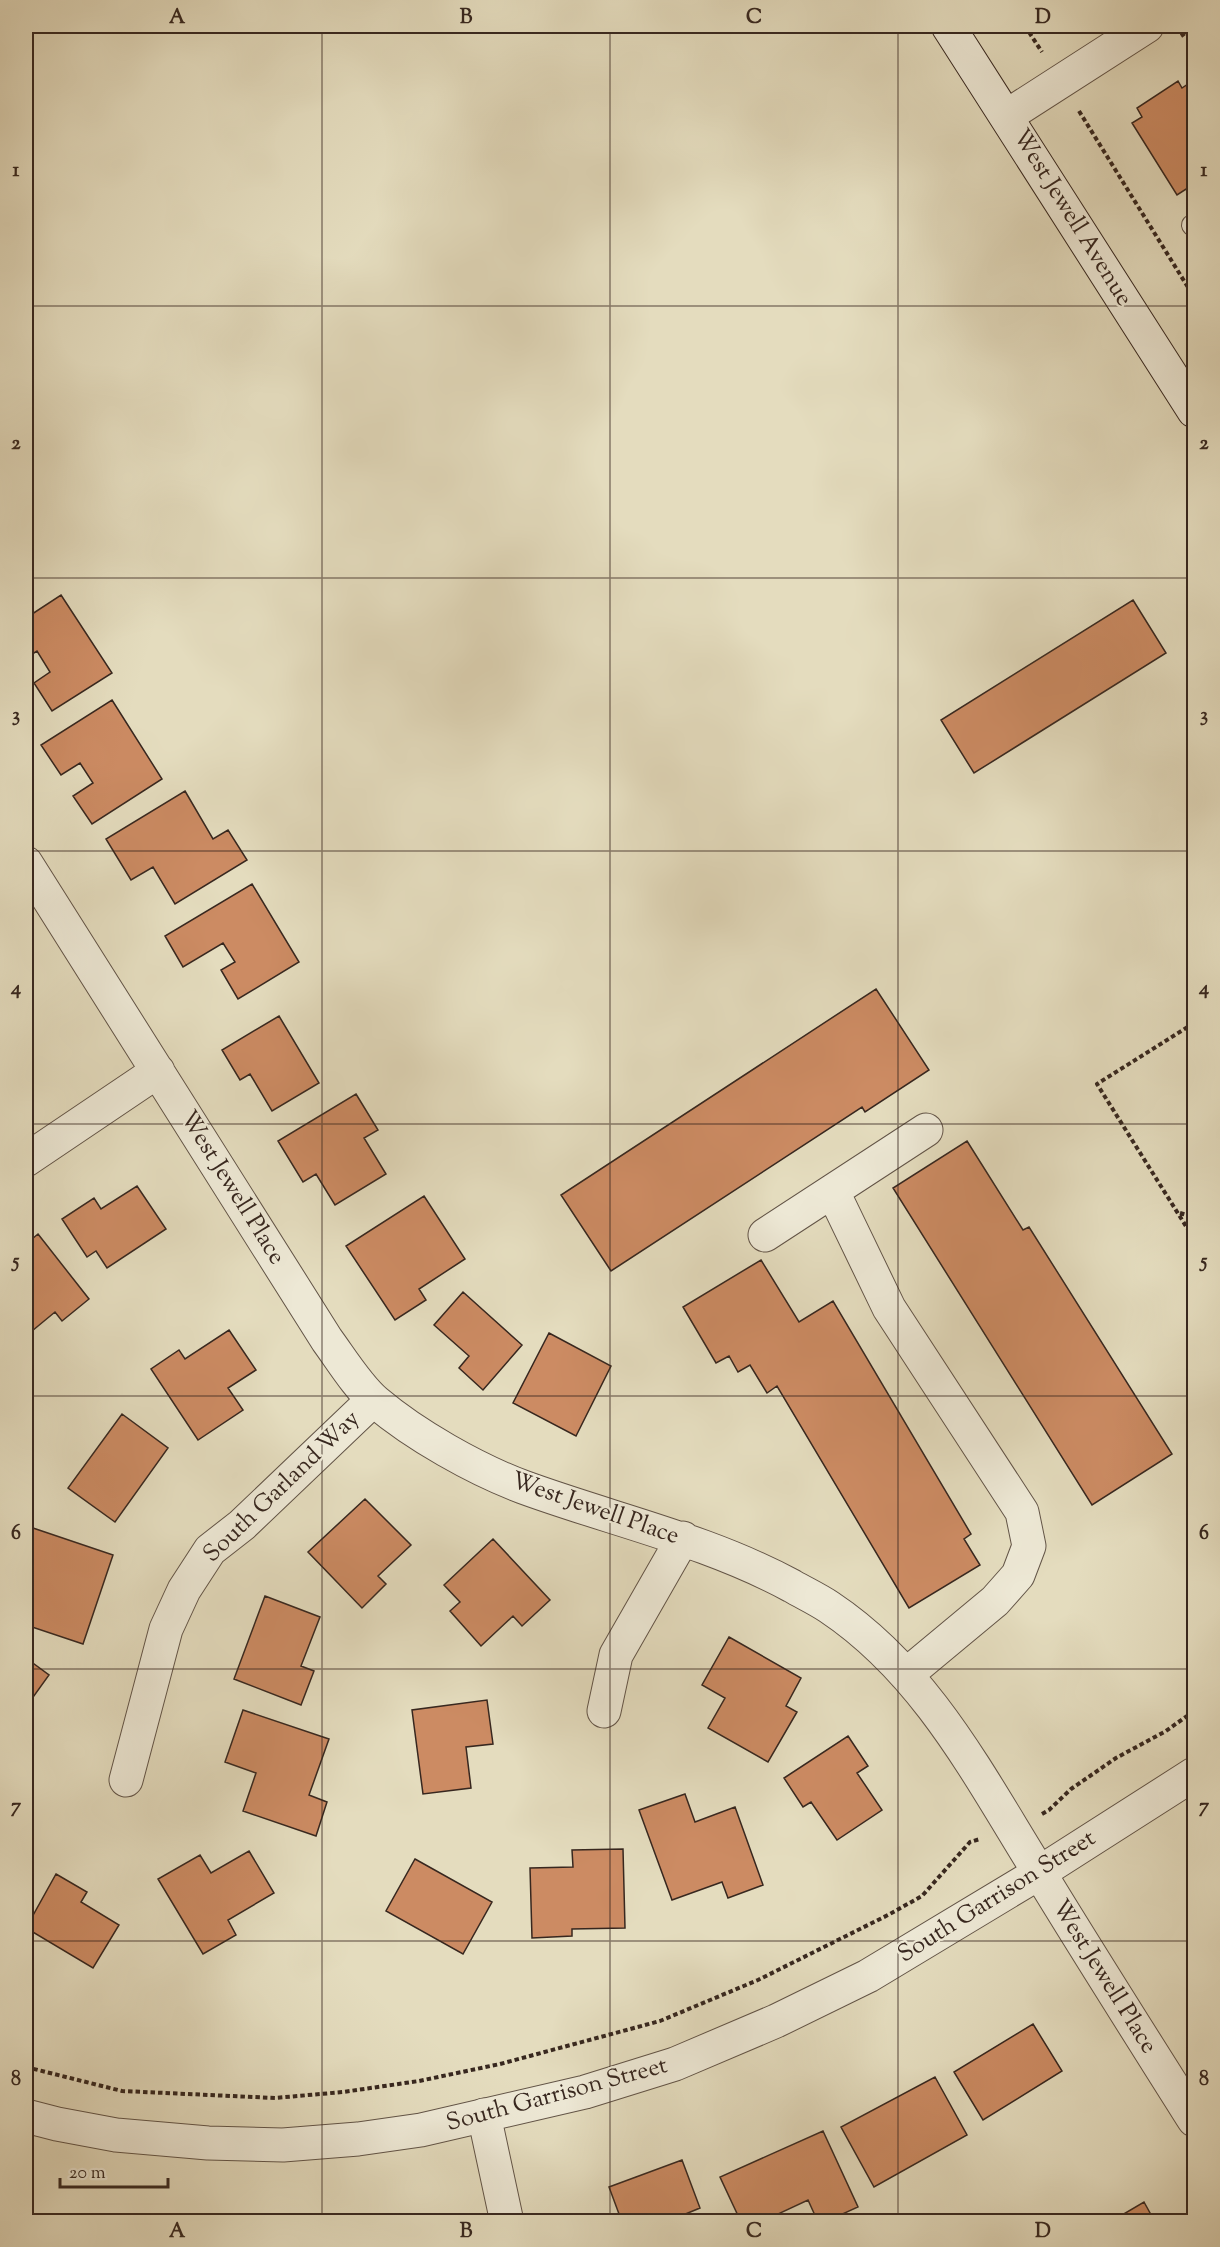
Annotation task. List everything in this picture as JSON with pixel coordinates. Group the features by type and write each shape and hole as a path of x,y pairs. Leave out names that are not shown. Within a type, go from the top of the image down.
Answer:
{"street":[{"name":"West Jewell Avenue","path":"948,26 1194,411"},
{"path":"1007,116 1147,26"},
{"name":"West Jewell Place","path":"26,863 327,1340 373,1400 417,1433 520,1486 683,1538 765,1572 829,1606 875,1643 906,1675 965,1750 1194,2120"},
{"path":"26,1160 158,1071"},
{"path":"765,1235 926,1130"},
{"path":"833,1192 889,1308 1022,1512 1029,1546 1018,1575 995,1601 906,1675"},
{"name":"South Garland Way","path":"126,1780 166,1629 184,1590 210,1550 242,1525 373,1400"},
{"path":"603,1711 616,1655 683,1538"},
{"name":"South Garrison Street","path":"26,2116 116,2135 208,2143 283,2145 358,2139 421,2130 585,2092 660,2070 776,2021 868,1976 1040,1874 1194,1774"},
{"path":"484,2115 507,2222"}],"path":[{"path":"1025,26 1043,54"},
{"path":"1075,105 1194,297"},
{"path":"1194,1023 1097,1084 1194,1239"},
{"path":"1179,1213 1194,1216"},
{"path":"1049,1810 1071,1789 1116,1758 1166,1731 1194,1711"},
{"path":"26,2067 122,2091 275,2098 343,2092 419,2081 500,2064 660,2021 759,1980 922,1896 970,1842 984,1838"}],"building":[{"path":"1194,80 1194,184 1177,195 1132,123 1142,117 1137,108 1178,81 1182,88"},
{"path":"61,595 112,673 52,711 34,683 50,672 37,651 26,658 26,618"},
{"path":"1133,600 1166,653 974,773 941,720"},
{"path":"112,700 162,779 92,824 73,796 93,783 80,763 61,775 41,745"},
{"path":"185,791 213,839 228,830 247,860 175,904 153,867 131,880 106,839"},
{"path":"252,884 299,962 238,999 221,970 235,962 223,943 183,967 165,936"},
{"path":"876,989 929,1070 865,1112 862,1107 611,1271 561,1195"},
{"path":"279,1016 319,1083 272,1111 250,1074 240,1080 222,1050"},
{"path":"356,1094 378,1130 364,1138 386,1174 335,1205 316,1174 303,1182 278,1141"},
{"path":"967,1141 1023,1230 1029,1227 1172,1454 1092,1505 893,1188"},
{"path":"137,1186 166,1229 107,1268 96,1251 87,1257 62,1219 94,1198 101,1209"},
{"path":"424,1196 465,1259 419,1289 426,1300 395,1320 346,1246"},
{"path":"38,1234 89,1299 62,1321 55,1312 26,1336 26,1244"},
{"path":"761,1260 799,1322 833,1301 971,1534 964,1539 980,1565 909,1608 777,1386 767,1393 750,1365 738,1372 729,1356 716,1363 683,1307"},
{"path":"463,1292 522,1345 483,1390 459,1368 469,1356 434,1325"},
{"path":"229,1330 256,1370 228,1388 243,1410 198,1440 151,1369 179,1350 185,1359"},
{"path":"549,1333 611,1366 576,1436 513,1403"},
{"path":"122,1414 168,1448 115,1522 68,1488"},
{"path":"365,1499 411,1545 378,1576 386,1584 362,1608 308,1552"},
{"path":"33,1528 113,1555 83,1644 26,1625 26,1544 28,1545"},
{"path":"493,1539 550,1600 522,1626 513,1616 481,1646 450,1611 460,1602 444,1585"},
{"path":"265,1596 320,1617 301,1666 314,1671 301,1705 234,1679"},
{"path":"729,1637 801,1678 786,1706 797,1712 768,1762 708,1728 725,1698 702,1685"},
{"path":"26,1658 49,1675 26,1707"},
{"path":"487,1700 493,1744 466,1747 471,1788 423,1794 412,1710"},
{"path":"243,1710 329,1739 309,1795 327,1802 316,1836 243,1811 256,1773 225,1762"},
{"path":"848,1736 868,1766 857,1773 882,1810 837,1840 811,1802 803,1807 784,1778"},
{"path":"685,1794 695,1822 735,1807 763,1885 728,1898 722,1882 672,1900 639,1810"},
{"path":"623,1849 625,1928 572,1929 572,1936 532,1938 530,1868 573,1867 572,1850"},
{"path":"249,1851 274,1893 228,1920 236,1935 203,1954 158,1879 200,1855 211,1873"},
{"path":"415,1859 492,1902 463,1954 386,1911"},
{"path":"56,1874 87,1892 81,1902 119,1925 93,1968 26,1928"},
{"path":"1033,2024 1062,2071 983,2120 954,2072"},
{"path":"935,2077 967,2135 874,2187 841,2127"},
{"path":"823,2131 858,2207 825,2222 818,2222 808,2200 761,2222 741,2222 720,2177"},
{"path":"682,2160 700,2208 683,2215 685,2222 622,2222 609,2187"},
{"path":"1144,2202 1155,2222 1110,2222"}]}
